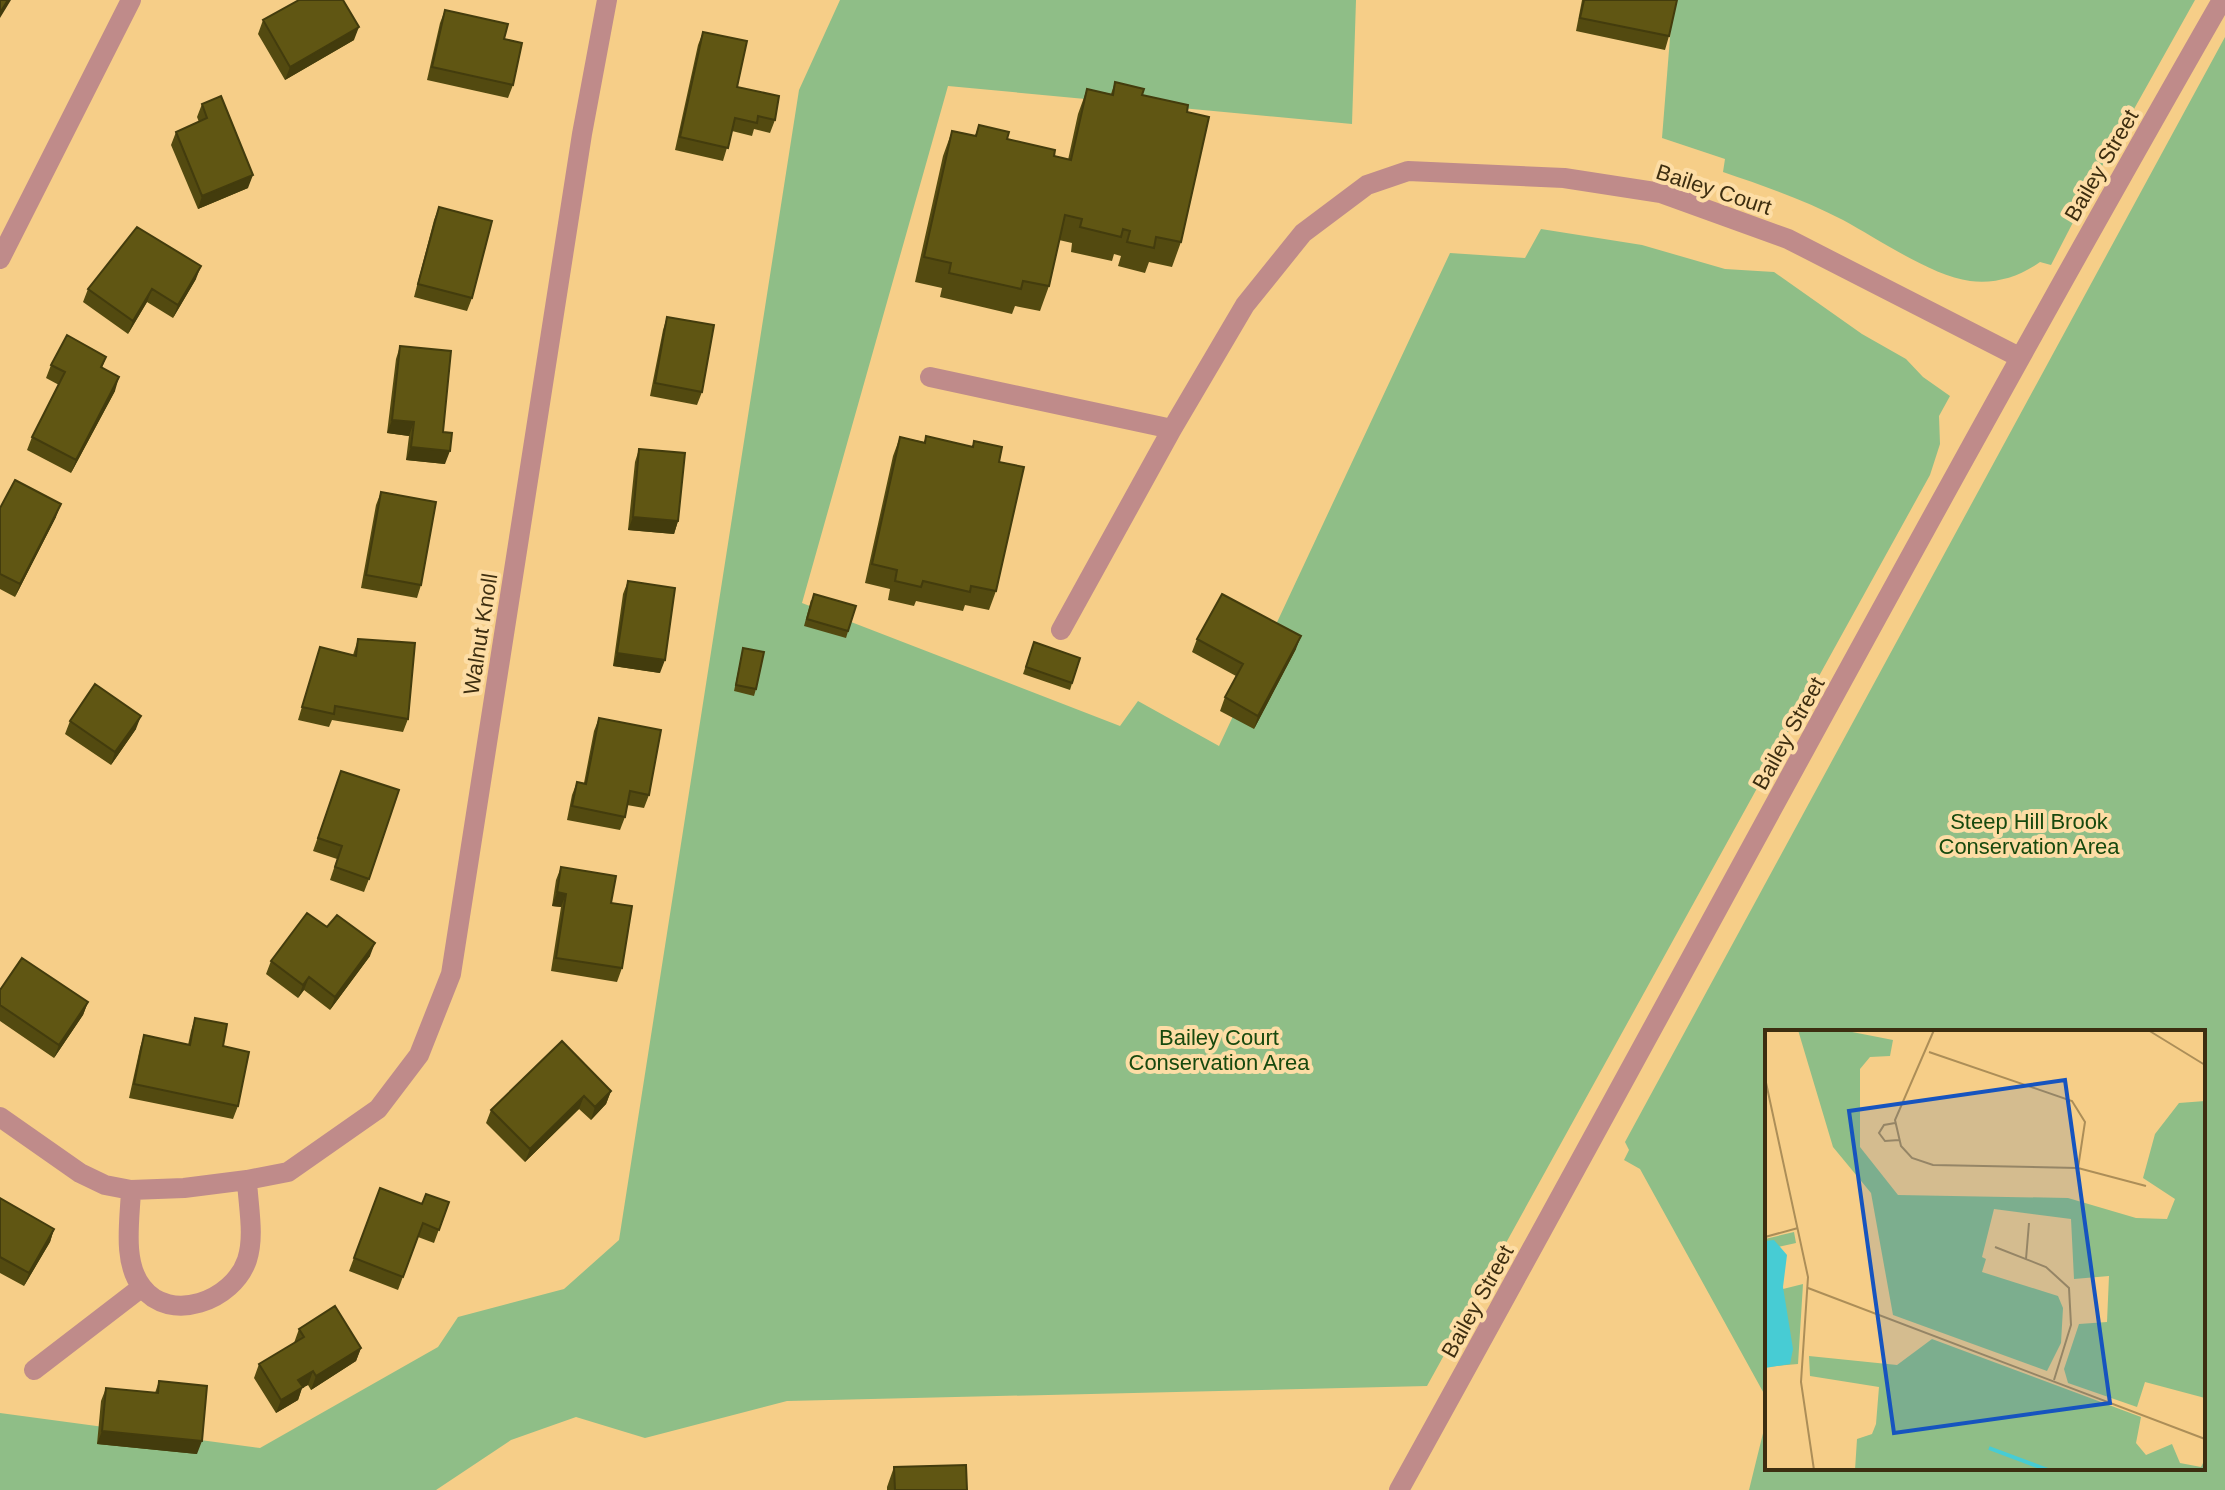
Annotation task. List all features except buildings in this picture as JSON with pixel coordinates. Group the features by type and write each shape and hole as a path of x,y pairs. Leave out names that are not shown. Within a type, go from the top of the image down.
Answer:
{"street":[{"path":"0,259 131,0"},
{"name":"Walnut Knoll","path":"0,1117 80,1173 105,1185 131,1190 184,1188 247,1180 288,1172 378,1109 419,1055 451,974 582,134 607,0"},
{"name":"Bailey Street","path":"1399,1490 1612,1107 2019,357 2222,0"},
{"name":"Bailey Court","path":"1061,630 1172,429 1245,305 1303,233 1367,185 1408,171 1564,178 1661,193 1788,239 2019,357"},
{"path":"930,377 1172,429"},
{"path":"131,1190 132,1267 142,1287 154,1297 182,1306 209,1301 232,1285 242,1272 250,1242 247,1180"},
{"path":"34,1370 142,1287"}],"green space":[{"name":"Bailey Court Conservation Area","path":"840,0 1356,0 1352,124 948,86 802,603 1120,726 1138,701 1219,746 1450,253 1525,258 1541,229 1642,245 1725,269 1774,272 1862,334 1906,359 1923,377 1950,396 1939,416 1940,444 1930,475 1427,1386 787,1401 645,1438 576,1417 511,1440 436,1490 0,1490 0,1413 260,1448 438,1347 458,1317 564,1289 619,1240 799,90"},
{"path":"1673,0 2195,0 2051,265 2040,262 2007,278 1980,282 1955,278 1922,265 1829,213 1723,172 1725,159 1662,138"},
{"name":"Steep Hill Brook Conservation Area","path":"2225,37 2225,1490 1749,1490 1765,1425 1765,1470 2205,1470 2205,1030 1765,1030 1765,1395 1640,1169 1624,1160 1629,1150 1625,1142"}]}
